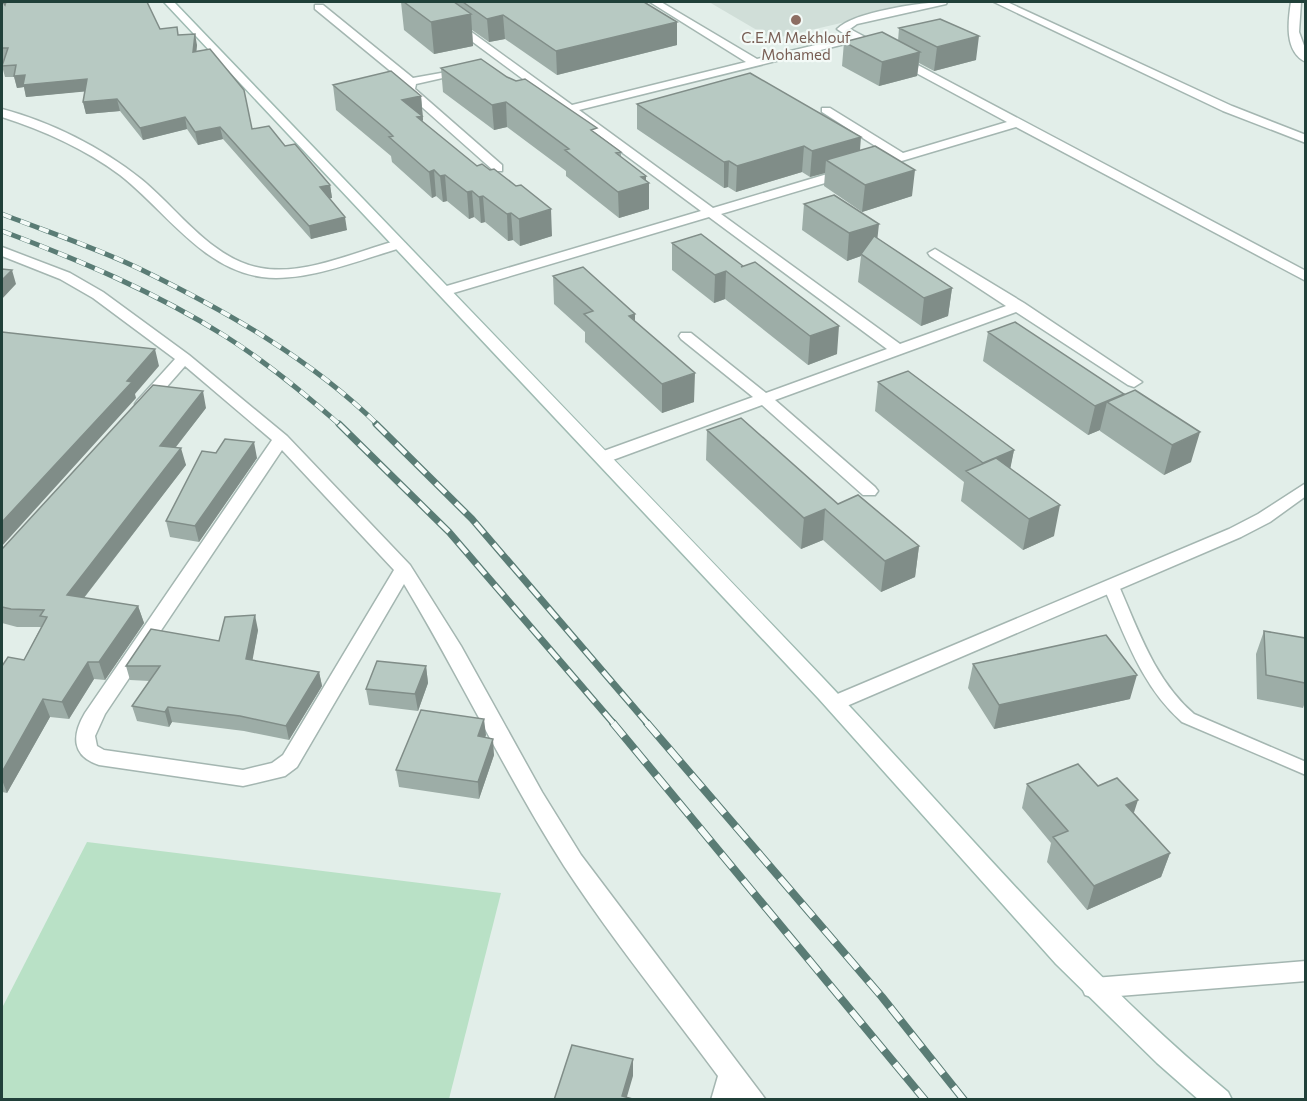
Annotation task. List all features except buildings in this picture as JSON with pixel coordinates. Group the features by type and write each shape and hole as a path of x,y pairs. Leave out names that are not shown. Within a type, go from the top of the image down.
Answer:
{"street":[{"path":"169,2 604,457 835,703 1094,988 1167,1059 1219,1100"},
{"path":"424,2 899,351"},
{"path":"655,2 755,63"},
{"path":"942,2 842,26 844,31 856,38 1305,277"},
{"path":"999,2 1046,21 1197,96 1305,139"},
{"path":"1296,2 1292,32 1294,43 1305,60"},
{"path":"319,7 411,82"},
{"path":"570,109 856,38"},
{"path":"411,82 505,61"},
{"path":"411,82 409,90 498,168"},
{"path":"826,111 901,157"},
{"path":"2,113 54,134 120,170 154,195 214,252 247,271 284,273 399,244"},
{"path":"445,291 1016,123"},
{"path":"2,250 65,276 98,295 180,355 281,438 404,569 451,646 534,798 573,861 731,1074 753,1100"},
{"path":"934,253 1134,382"},
{"path":"604,457 766,400 1019,306"},
{"path":"686,336 766,400 869,491"},
{"path":"152,351 180,355"},
{"path":"128,420 180,355"},
{"path":"281,438 109,692 84,735 84,747 87,751 99,757 243,778 278,770 290,761 404,569"},
{"path":"835,703 1111,586 1264,518 1305,488"},
{"path":"1094,988 1305,971"},
{"path":"724,1100 731,1074"}],"lane":[{"path":"1111,586 1159,689 1175,708 1188,718 1305,769"}],"shaded area":[{"name":"C.E.M Mekhlouf Mohamed","path":"709,2 932,2 772,39"}],"green space":[{"path":"87,842 501,893 449,1099 2,1099 2,1008"}],"railway":[{"path":"2,214 125,262 205,302 296,358 352,401 378,425"},
{"path":"2,231 116,278 198,320 270,367 340,425"},
{"path":"339,424 449,532 614,724"},
{"path":"376,424 472,519 648,724"},
{"path":"613,723 925,1100"},
{"path":"647,723 882,997 964,1100"}],"place":[{"name":"C.E.M Mekhlouf Mohamed","path":"796,20"}]}
